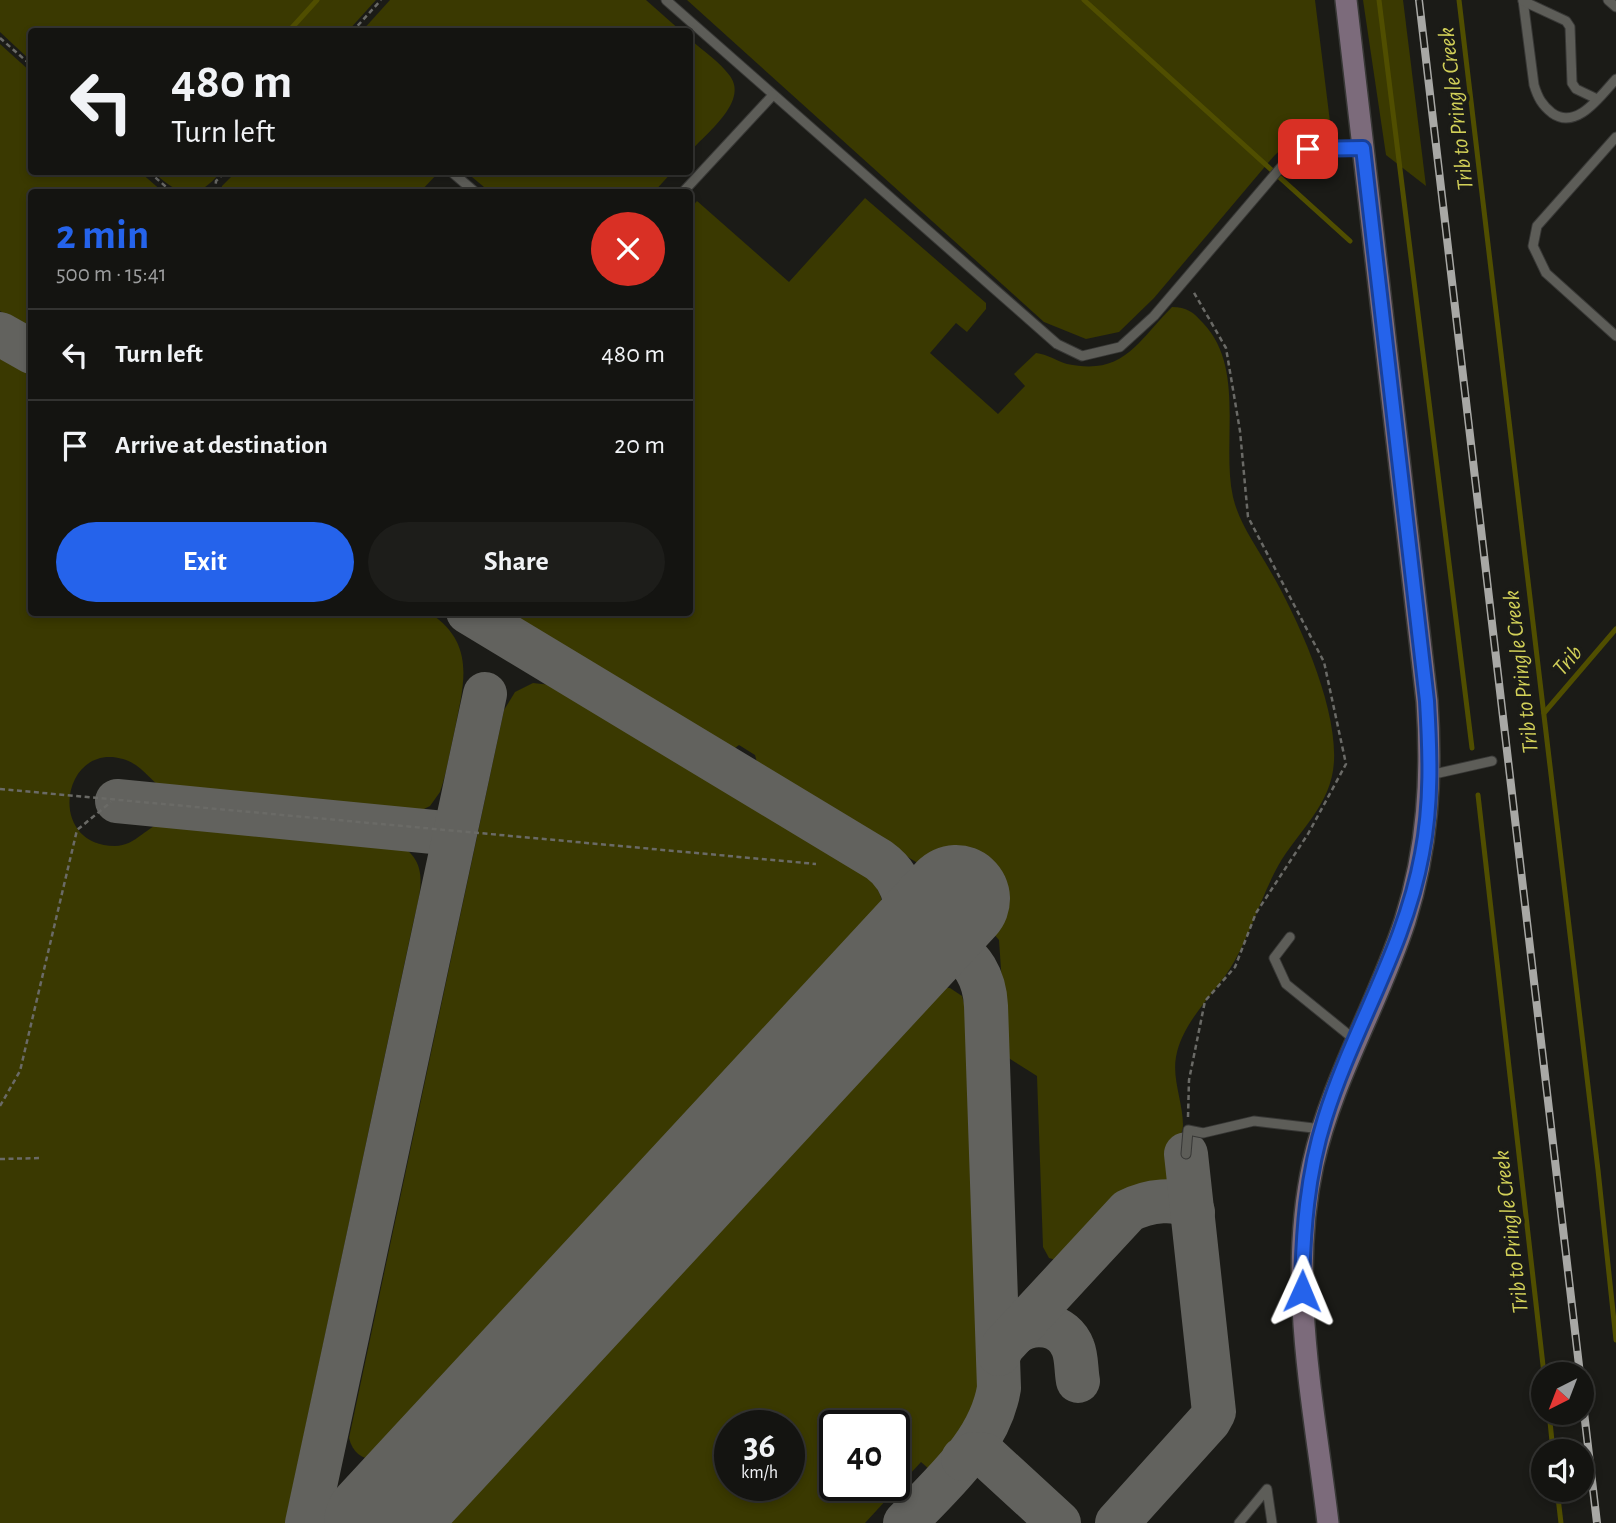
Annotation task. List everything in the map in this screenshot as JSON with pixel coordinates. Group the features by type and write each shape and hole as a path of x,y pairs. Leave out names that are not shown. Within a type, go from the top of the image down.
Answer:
{"street":[{"path":"1328,1523 1305,1340 1302,1291 1305,1212 1322,1129 1390,960 1414,890 1427,821 1430,775 1427,701 1346,0"}],"lane":[{"path":"666,0 1057,344 1082,356 1120,346 1154,316 1282,166 1308,149 1363,148"},
{"path":"1539,9 1546,0"},
{"path":"1608,0 1616,7"},
{"path":"1523,1 1566,21 1570,27 1572,83 1576,89 1597,99"},
{"path":"1523,1 1534,85 1538,98 1545,107 1557,116 1568,118 1584,112 1616,79"},
{"path":"686,189 774,95"},
{"path":"1616,136 1537,226 1533,246 1546,273 1616,336"},
{"path":"455,175 472,189"},
{"path":"1430,775 1492,761"},
{"path":"1290,937 1274,958 1286,984 1356,1040"},
{"path":"1186,1154 1188,1130 1203,1133 1254,1121 1322,1129"},
{"path":"1239,1523 1267,1489 1272,1523"}],"path":[{"path":"356,28 381,0"},
{"path":"0,38 28,62"},
{"path":"152,175 169,189"},
{"path":"1186,278 1226,348 1240,431 1248,517 1324,662 1346,764 1308,834 1256,913 1235,968 1205,1001 1189,1080 1188,1130"},
{"path":"0,789 816,864"},
{"path":"0,1106 20,1071 77,830 112,801"},
{"path":"0,1159 41,1158"}],"shaded area":[{"path":"0,0 376,0 351,28 28,28 28,58 0,32"},
{"path":"390,0 646,0 678,28 365,28"},
{"path":"687,0 1315,0 1331,130 1300,138 1280,150 1154,298 1119,332 1086,339 1044,322"},
{"path":"1363,0 1403,0 1426,186 1386,155"},
{"path":"693,42 721,66 734,86 730,107 693,149"},
{"path":"0,44 28,69 28,175 143,175 160,189 28,189 28,328 0,311"},
{"path":"157,175 218,175 201,189 172,187"},
{"path":"233,175 436,175 423,189 222,189"},
{"path":"470,175 669,175 657,189 486,189"},
{"path":"865,198 986,303 986,309 967,332 956,323 930,353 998,414 1025,386 1014,374 1036,353 1067,364 1103,365 1128,353 1172,307 1182,308 1196,316 1216,341 1224,361 1230,406 1230,476 1236,507 1243,525 1291,610 1322,687 1333,738 1332,777 1321,804 1278,866 1234,962 1185,1031 1180,1043 1175,1074 1183,1125 1175,1150 1175,1183 1167,1194 1136,1199 1111,1214 1090,1234 1071,1259 1059,1261 1049,1258 1043,1247 1037,1076 1007,1057 999,940 916,862 758,766 755,755 739,745 731,751 518,622 518,616 693,616 693,206 697,201 789,282"},
{"path":"0,354 28,371 28,616 434,616 455,638 463,665 463,680 440,792 430,806 412,815 170,793 142,770 123,759 102,758 86,765 75,779 70,796 71,814 78,830 93,842 122,845 167,821 388,840 403,847 413,856 418,867 420,891 285,1523 0,1523"},
{"path":"533,683 551,685 854,867 877,888 882,903 881,912 873,932 391,1454 378,1459 365,1458 355,1451 349,1438 504,710 515,692"},
{"path":"936,986 950,988 962,996 967,1014 980,1368 976,1400 966,1424 929,1469 921,1462 910,1474 910,1410 819,1410 819,1501 885,1501 865,1523 428,1523 917,995"}],"waterway":[{"path":"292,28 317,0"},
{"path":"1084,0 1350,241"},
{"name":"Trib to Pringle Creek","path":"1379,0 1472,748"},
{"name":"Trib to Pringle Creek","path":"1459,0 1616,1340"},
{"name":"Trib","path":"1544,713 1616,629"},
{"name":"Trib to Pringle Creek","path":"1478,795 1543,1362"},
{"name":"Trib to Pringle Creek","path":"1550,1425 1552,1439"},
{"name":"Trib to Pringle Creek","path":"1559,1502 1561,1523"}],"taxiway":[{"path":"0,334 28,350"},
{"path":"475,616 879,860 897,879 902,890 907,915 904,954 934,949 954,951 963,955 976,969 986,1006 999,1388 994,1408 975,1445 905,1523"},
{"path":"307,1523 485,694"},
{"path":"117,801 454,834"},
{"path":"1117,1523 1209,1421 1214,1412 1186,1154"},
{"path":"999,1354 1003,1346 1128,1211 1143,1205 1171,1201 1187,1206 1193,1212"},
{"path":"1014,1334 1030,1326 1039,1325 1063,1333 1074,1352 1078,1381"},
{"path":"963,1459 973,1454 985,1455 1059,1523"}],"runway":[{"path":"378,1523 956,899"}],"railway":[{"path":"1419,0 1579,1362"},
{"path":"1586,1425 1597,1523"}],"route":[{"path":"1302,1291 1305,1212 1313,1164 1325,1117 1390,960 1414,890 1427,821 1431,759 1427,701 1363,148 1308,149"}]}
